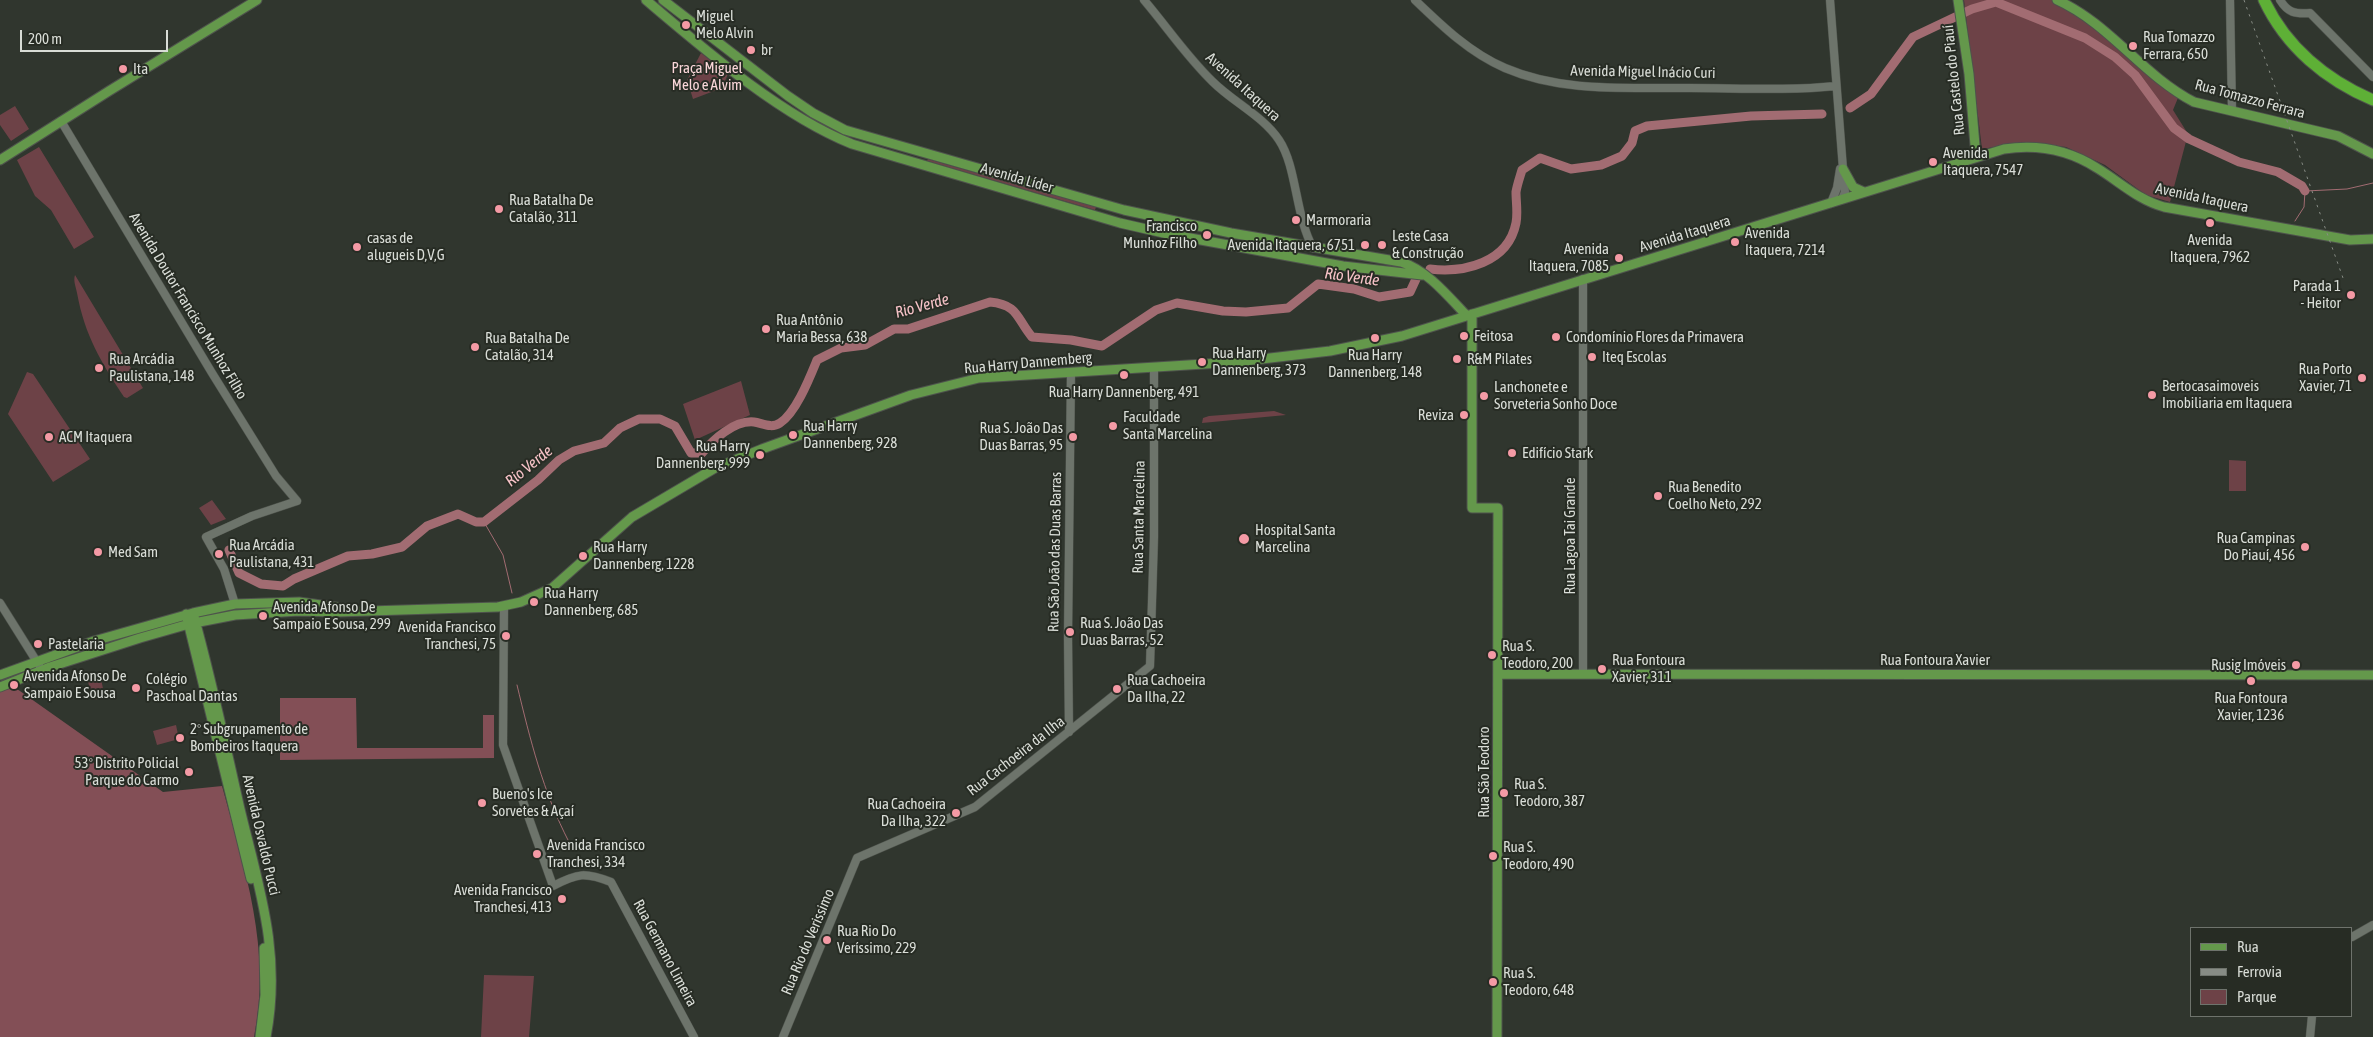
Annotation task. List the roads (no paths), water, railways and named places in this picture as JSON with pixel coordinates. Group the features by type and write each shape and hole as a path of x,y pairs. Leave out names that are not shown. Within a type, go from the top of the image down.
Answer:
{"highway":[{"path":"2264,0 2276,21 2305,58 2338,83 2373,100"},
{"path":"2272,0 2290,31 2321,64 2337,75 2373,93"}],"main road":[{"path":"0,160 257,0"},
{"name":"Avenida Líder","path":"646,0 737,73 793,114 828,135 852,144 1120,223 1168,234 1343,266 1425,276"},
{"name":"Avenida Líder","path":"663,0 794,100 820,118 845,130 1124,210 1314,248"},
{"name":"Rua Tomazzo Ferrara","path":"2057,0 2100,27 2141,64 2178,93 2194,102 2338,136 2373,154"},
{"name":"Rua Castelo do Piauí","path":"1958,1 1969,74 1976,157"},
{"name":"Avenida Itaquera","path":"1470,315 1976,157 2022,147 2040,147 2060,151 2097,168 2152,203 2350,240 2373,239"},
{"path":"1843,169 1853,187 1864,192"},
{"path":"1314,248 1391,259 1409,264 1470,315"},
{"name":"Rua Harry Dannemberg","path":"504,606 533,598 552,588 632,517 726,463 891,402 979,378 1236,362 1330,350 1402,336 1470,315"},
{"name":"Rua São Teodoro","path":"1470,315 1472,508 1498,508 1497,1037"},
{"path":"0,687 42,670 234,604 337,606 352,610 504,606"},
{"path":"0,675 36,660 191,618 235,615 299,606"},
{"name":"Avenida Osvaldo Pucci","path":"191,618 260,918 266,969 260,1037"},
{"name":"Avenida Osvaldo Pucci","path":"191,618 266,915 273,971 272,1002 266,1037"},
{"name":"Rua Fontoura Xavier","path":"1498,674 2373,676"}],"street":[{"name":"Avenida Itaquera","path":"1144,0 1209,78 1279,140 1288,163 1302,223 1314,248"},
{"name":"Avenida Miguel Inácio Curi","path":"1415,0 1450,32 1492,62 1526,75 1564,84 1612,87 1785,89 1836,86"},
{"path":"1830,0 1843,169 1844,192 1842,199"},
{"path":"2230,0 2232,111"},
{"path":"2280,0 2285,8 2292,13 2310,13 2373,77"},
{"name":"Avenida Doutor Francisco Munhoz Filho","path":"61,121 212,373 276,476 297,501 236,522 206,537 224,569 234,604"},
{"path":"1831,203 1837,188 1841,158"},
{"name":"Rua Lagoa Tai Grande","path":"1583,279 1583,673"},
{"name":"Rua Santa Marcelina","path":"1150,666 1154,529 1154,368"},
{"name":"Rua São João das Duas Barras","path":"1069,732 1068,614 1072,372"},
{"path":"0,603 42,670"},
{"name":"Rua Germano Limeira","path":"504,606 503,745 553,886 573,876 582,874 611,882 694,1037"},
{"name":"Rua Cachoeira da Ilha","path":"857,858 975,807 1150,666"},
{"name":"Rua Rio do Verissimo","path":"783,1037 857,858"},
{"path":"2353,936 2373,924"},
{"path":"2310,1037 2312,1017"}],"waterway":[{"path":"1850,108 1871,94 1913,37 1972,9 1996,2 2085,38 2115,57 2135,75 2174,128 2189,139 2239,162 2278,172 2302,186 2305,191"},
{"path":"1430,269 1443,270 1470,267 1483,263 1504,248 1511,237 1516,223 1516,192 1522,170 1540,158 1571,169 1601,165 1622,156 1632,143 1635,131 1647,126 1751,116 1822,114"},
{"path":"2295,221 2304,207 2305,191 2347,189 2373,183"},
{"name":"Rio Verde","path":"229,550 239,573 261,584 283,586 294,579 348,556 372,554 402,547 427,526 458,514 476,522 484,522 538,480 559,460 574,451 604,443 620,428 639,419 660,419 675,426 691,453 702,453 718,437 739,424 754,422 773,426 780,423 797,403 817,360 841,348 865,345 894,329 908,329 990,302 1012,309 1032,337 1071,340 1102,346 1156,310 1177,303 1223,311 1246,312 1288,308 1318,284 1354,289 1379,297 1410,292 1416,279"},
{"path":"484,522 503,555 512,593"},
{"path":"517,685 532,745 545,785 569,842"}],"railway":[{"path":"2244,0 2343,278"}],"place":[{"name":"Miguel Melo Alvin","path":"686,25"},
{"name":"Rua Tomazzo Ferrara, 650","path":"2133,46"},
{"name":"br","path":"751,50"},
{"name":"Ita","path":"123,69"},
{"name":"Avenida Itaquera, 7547","path":"1933,162"},
{"name":"Rua Batalha De Catalão, 311","path":"499,209"},
{"name":"Marmoraria","path":"1296,220"},
{"name":"Avenida Itaquera, 7962","path":"2210,223"},
{"name":"Francisco Munhoz Filho","path":"1207,235"},
{"name":"Avenida Itaquera, 7214","path":"1735,242"},
{"name":"Avenida Itaquera, 6751","path":"1365,245"},
{"name":"Leste Casa & Construção","path":"1382,245"},
{"name":"casas de alugueis D,V,G","path":"357,247"},
{"name":"Avenida Itaquera, 7085","path":"1619,258"},
{"name":"Parada 1 - Heitor","path":"2351,295"},
{"name":"Rua Antônio Maria Bessa, 638","path":"766,329"},
{"name":"Feitosa","path":"1464,336"},
{"name":"Condomínio Flores da Primavera","path":"1556,337"},
{"name":"Rua Harry Dannenberg, 148","path":"1375,338"},
{"name":"Rua Batalha De Catalão, 314","path":"475,347"},
{"name":"Iteq Escolas","path":"1592,357"},
{"name":"R&M Pilates","path":"1457,359"},
{"name":"Rua Harry Dannenberg, 373","path":"1202,362"},
{"name":"Rua Arcádia Paulistana, 148","path":"99,368"},
{"name":"Rua Harry Dannenberg, 491","path":"1124,375"},
{"name":"Rua Porto Xavier, 71","path":"2362,378"},
{"name":"Bertocasaimoveis Imobiliaria em Itaquera","path":"2152,395"},
{"name":"Lanchonete e Sorveteria Sonho Doce","path":"1484,396"},
{"name":"Reviza","path":"1464,415"},
{"name":"Faculdade Santa Marcelina","path":"1113,426"},
{"name":"Rua Harry Dannenberg, 928","path":"793,435"},
{"name":"ACM Itaquera","path":"49,437"},
{"name":"Rua S. João Das Duas Barras, 95","path":"1073,437"},
{"name":"Edifício Stark","path":"1512,453"},
{"name":"Rua Harry Dannenberg, 999","path":"760,455"},
{"name":"Rua Benedito Coelho Neto, 292","path":"1658,496"},
{"name":"Hospital Santa Marcelina","path":"1244,539"},
{"name":"Rua Campinas Do Piauí, 456","path":"2305,547"},
{"name":"Med Sam","path":"98,552"},
{"name":"Rua Arcádia Paulistana, 431","path":"219,554"},
{"name":"Rua Harry Dannenberg, 1228","path":"583,556"},
{"name":"Rua Harry Dannenberg, 685","path":"534,602"},
{"name":"Avenida Afonso De Sampaio E Sousa, 299","path":"263,616"},
{"name":"Rua S. João Das Duas Barras, 52","path":"1070,632"},
{"name":"Avenida Francisco Tranchesi, 75","path":"506,636"},
{"name":"Pastelaria","path":"38,644"},
{"name":"Rua S. Teodoro, 200","path":"1492,655"},
{"name":"Rusig Imóveis","path":"2296,665"},
{"name":"Rua Fontoura Xavier, 311","path":"1602,669"},
{"name":"Rua Fontoura Xavier, 1236","path":"2251,681"},
{"name":"Avenida Afonso De Sampaio E Sousa","path":"14,685"},
{"name":"Colégio Paschoal Dantas","path":"136,688"},
{"name":"Rua Cachoeira Da Ilha, 22","path":"1117,689"},
{"name":"2º Subgrupamento de Bombeiros Itaquera","path":"180,738"},
{"name":"53º Distrito Policial Parque do Carmo","path":"189,772"},
{"name":"Rua S. Teodoro, 387","path":"1504,793"},
{"name":"Bueno's Ice Sorvetes & Açaí","path":"482,803"},
{"name":"Rua Cachoeira Da Ilha, 322","path":"956,813"},
{"name":"Avenida Francisco Tranchesi, 334","path":"537,854"},
{"name":"Rua S. Teodoro, 490","path":"1493,856"},
{"name":"Avenida Francisco Tranchesi, 413","path":"562,899"},
{"name":"Rua Rio Do Veríssimo, 229","path":"827,940"},
{"name":"Rua S. Teodoro, 648","path":"1493,982"}],"park label":[{"name":"Praça Miguel Melo e Alvim","path":"707,76"}]}
